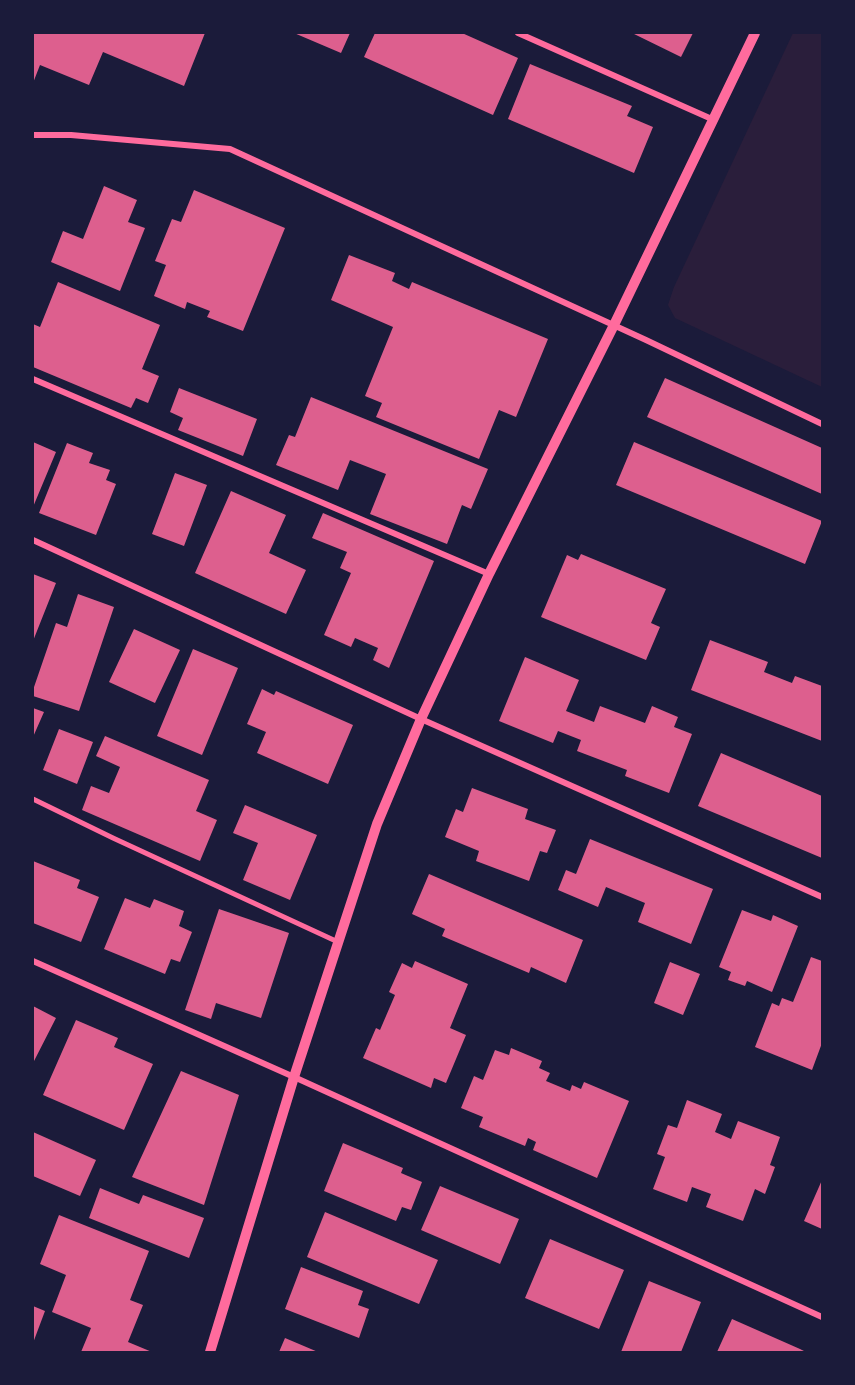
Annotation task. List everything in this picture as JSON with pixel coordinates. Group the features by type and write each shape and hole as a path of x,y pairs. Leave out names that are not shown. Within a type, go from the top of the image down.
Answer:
{"street":[{"path":"518,33 714,120"},
{"path":"210,1352 294,1077 377,824 421,719 489,573 614,325 755,33"},
{"path":"33,135 71,135 230,150 821,421"},
{"path":"33,379 489,573"},
{"path":"33,540 421,719 822,897"},
{"path":"33,799 338,942"},
{"path":"33,961 822,1317"}],"shaded area":[{"path":"793,33 822,33 822,387 675,318 668,305 674,287"}],"building":[{"path":"33,33 205,33 184,86 103,52 89,85 40,65 33,83"},
{"path":"294,33 350,33 341,53"},
{"path":"375,33 462,33 518,58 493,115 364,57"},
{"path":"632,33 693,33 681,57"},
{"path":"530,64 632,106 627,116 653,127 634,173 508,119"},
{"path":"104,186 137,200 128,222 145,228 120,291 51,262 63,231 83,239"},
{"path":"194,190 285,228 243,331 207,317 210,311 187,302 185,309 154,296 166,265 155,261 172,219 181,222"},
{"path":"349,255 395,273 392,281 409,289 412,282 548,339 516,417 499,410 479,459 376,417 382,403 365,396 393,327 331,300"},
{"path":"58,282 160,325 142,369 159,376 148,403 136,398 131,408 33,367 33,324 40,327"},
{"path":"665,378 822,448 822,494 647,417"},
{"path":"179,388 257,419 243,456 178,430 183,418 170,412"},
{"path":"311,397 488,469 471,509 462,505 447,544 370,514 386,474 350,460 338,490 276,465 289,435 295,437"},
{"path":"33,442 56,452 33,507"},
{"path":"634,442 822,521 805,564 616,485"},
{"path":"67,443 93,453 89,463 110,470 106,480 116,484 96,535 39,513"},
{"path":"175,473 207,485 184,546 152,534"},
{"path":"231,491 286,515 269,553 306,570 286,614 195,573"},
{"path":"323,513 434,561 389,668 373,660 378,648 355,638 351,647 324,635 351,573 340,568 347,552 312,538"},
{"path":"581,554 666,589 651,623 660,627 646,660 541,617 567,555 578,560"},
{"path":"33,574 56,583 33,641"},
{"path":"78,594 114,607 79,711 33,696 33,690 56,623 67,627"},
{"path":"134,629 180,650 155,703 109,682"},
{"path":"710,640 768,662 764,672 792,683 795,676 822,686 822,741 691,690"},
{"path":"193,649 238,668 202,755 157,736"},
{"path":"525,657 579,680 566,711 594,722 600,706 645,723 652,706 678,717 674,727 692,734 669,793 625,776 627,770 577,751 581,740 558,731 553,743 499,721"},
{"path":"262,689 274,695 276,691 353,725 328,784 257,753 266,732 247,724"},
{"path":"33,708 44,712 33,737"},
{"path":"59,729 93,742 77,784 43,770"},
{"path":"105,736 209,780 196,811 217,820 200,861 82,810 91,786 109,793 120,767 96,756"},
{"path":"721,753 822,796 822,858 698,806"},
{"path":"472,788 528,809 525,819 556,830 547,853 540,851 529,881 476,861 479,851 445,837 456,809 463,812"},
{"path":"245,805 317,835 290,900 243,880 258,843 233,833"},
{"path":"590,839 713,889 691,944 638,922 645,903 606,887 598,907 558,890 566,870 576,874"},
{"path":"33,861 80,880 77,888 99,897 81,942 33,923"},
{"path":"429,874 583,940 566,983 531,967 529,973 442,936 445,929 412,914"},
{"path":"125,898 150,908 154,899 184,911 179,926 192,932 180,962 171,959 165,974 104,949"},
{"path":"219,909 289,933 261,1018 216,1003 211,1019 185,1010"},
{"path":"742,910 771,921 773,915 798,926 772,992 747,981 745,986 728,980 731,972 719,967"},
{"path":"811,957 822,961 822,1043 812,1070 755,1047 772,1003 779,1006 782,998 793,1002"},
{"path":"415,961 468,984 450,1028 466,1035 446,1083 434,1078 431,1088 363,1058 376,1028 380,1030 395,995 389,992 402,963 412,968"},
{"path":"670,962 700,974 683,1015 654,1003"},
{"path":"33,1006 56,1018 33,1063"},
{"path":"76,1020 118,1038 114,1047 153,1064 124,1130 43,1095"},
{"path":"511,1048 542,1061 539,1068 550,1073 546,1081 570,1091 572,1085 581,1089 584,1082 629,1101 597,1178 533,1150 536,1142 528,1138 525,1146 479,1127 483,1117 461,1108 474,1076 483,1080 495,1050 509,1055"},
{"path":"181,1071 239,1095 204,1205 132,1177"},
{"path":"687,1100 722,1114 715,1132 731,1139 738,1121 780,1137 770,1165 775,1167 765,1194 755,1189 743,1221 706,1207 711,1194 692,1187 687,1202 653,1189 665,1157 657,1154 668,1125 677,1128"},
{"path":"33,1132 96,1160 80,1196 33,1176"},
{"path":"343,1143 403,1168 401,1173 422,1182 411,1210 402,1207 396,1221 324,1191"},
{"path":"822,1180 822,1229 804,1221"},
{"path":"440,1186 519,1219 500,1264 421,1230"},
{"path":"100,1188 139,1204 143,1195 204,1218 189,1258 89,1218"},
{"path":"325,1212 438,1260 419,1304 307,1257"},
{"path":"59,1215 149,1251 130,1300 143,1305 128,1342 152,1352 81,1352 91,1328 52,1312 66,1275 40,1264"},
{"path":"550,1239 624,1270 599,1329 525,1298"},
{"path":"301,1267 363,1291 358,1305 369,1309 359,1338 285,1309"},
{"path":"649,1281 701,1302 681,1352 621,1352"},
{"path":"33,1306 45,1311 33,1343"},
{"path":"732,1319 800,1349 806,1352 717,1352"},
{"path":"285,1338 318,1352 279,1352"}]}
